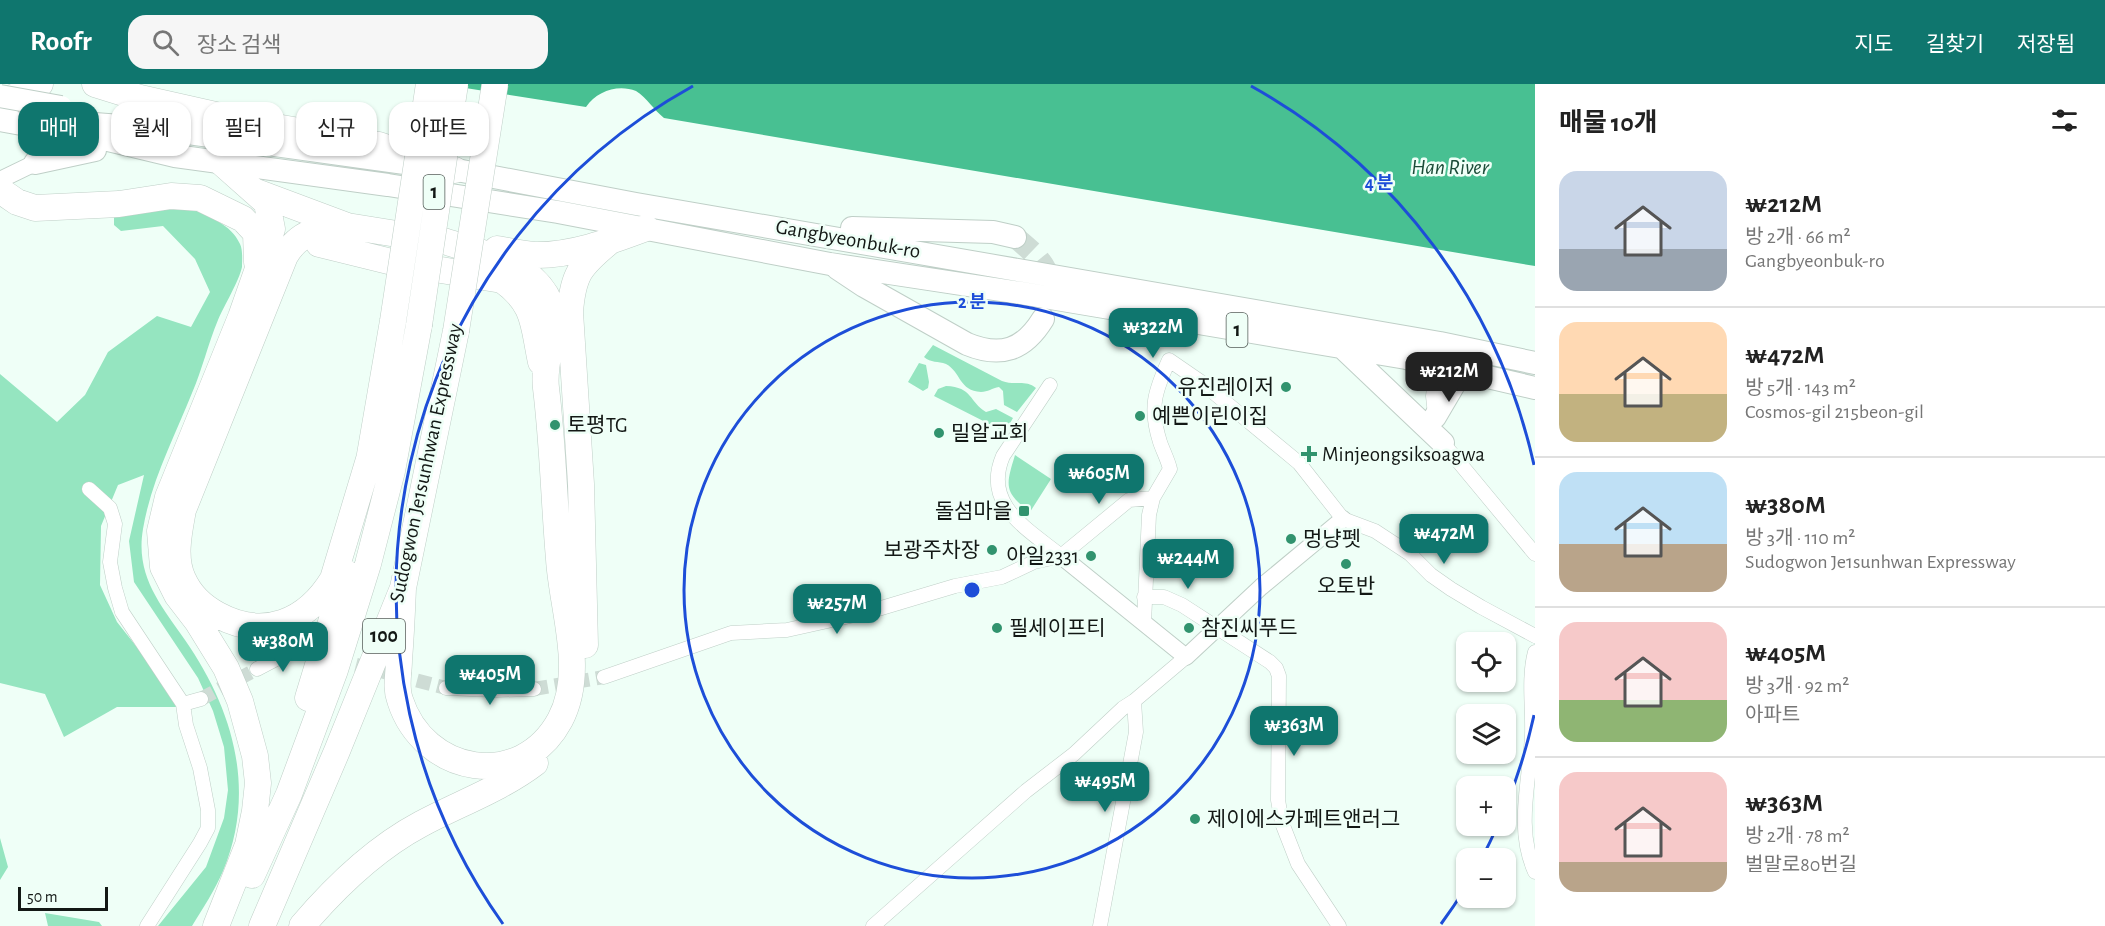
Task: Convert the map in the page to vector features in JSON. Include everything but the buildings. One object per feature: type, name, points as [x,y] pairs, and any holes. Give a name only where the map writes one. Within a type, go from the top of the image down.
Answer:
[{"type":"highway","points":[[0,110],[16,96],[40,84]]},
{"type":"highway","points":[[95,84],[140,98],[242,121],[379,145],[455,170]]},
{"type":"highway","name":"Sudogwon Je1sunhwan Expressway","points":[[241,898],[300,724],[350,561],[393,321],[429,84]]},
{"type":"highway","name":"Sudogwon Je1sunhwan Expressway","points":[[226,926],[289,794],[336,670],[368,564],[392,471],[419,325],[454,84]]},
{"type":"highway","name":"Sudogwon Je1sunhwan Expressway","points":[[262,926],[337,751],[403,588],[456,331],[495,84]]},
{"type":"highway","name":"Gangbyeonbuk-ro","points":[[0,96],[18,109]]},
{"type":"highway","name":"Gangbyeonbuk-ro","points":[[0,110],[18,117]]},
{"type":"highway","name":"Gangbyeonbuk-ro","points":[[0,120],[18,122]]},
{"type":"highway","name":"Gangbyeonbuk-ro","points":[[99,127],[159,129],[455,170],[763,225],[1439,354],[1462,371],[1535,388]]},
{"type":"highway","name":"Gangbyeonbuk-ro","points":[[0,132],[18,129]]},
{"type":"highway","points":[[35,163],[38,156]]},
{"type":"highway","points":[[35,163],[67,156]]},
{"type":"highway","name":"Gangbyeonbuk-ro","points":[[176,156],[388,185],[646,228],[830,264],[1021,292],[1344,349],[1439,354],[1535,363]]},
{"type":"highway","points":[[216,926],[248,844],[258,783],[255,756],[240,701],[226,668],[197,621],[177,595],[163,567],[160,531],[168,498],[241,317],[272,229],[267,203],[257,203],[222,163]]},
{"type":"highway","points":[[51,208],[146,186],[165,184],[210,188],[257,203],[347,226],[534,255],[570,251],[609,242],[646,228]]},
{"type":"highway","points":[[1,186],[17,202],[35,208],[119,204],[171,196],[200,198],[243,219],[256,232],[257,271]]},
{"type":"highway","points":[[763,225],[993,232],[1015,237]]},
{"type":"highway","points":[[347,226],[307,233],[292,244],[285,255],[183,510],[178,539],[180,569],[190,591],[202,605],[216,614],[230,621],[259,627],[275,626],[307,610],[322,596],[333,579],[370,456]]},
{"type":"highway","points":[[444,241],[513,264],[539,284],[552,308],[553,324],[544,377]]},
{"type":"highway","points":[[302,926],[327,896],[376,852],[418,825],[528,769],[557,747],[573,722],[581,694],[585,644],[581,484],[570,312],[572,289],[579,271],[591,256],[609,242]]},
{"type":"highway","points":[[319,244],[392,262],[502,280],[516,291],[527,304],[532,315],[544,377],[550,425],[559,563],[572,643],[570,680],[560,720],[546,739],[523,758],[504,764],[481,766],[447,758],[421,738],[405,712],[397,688],[403,588]]},
{"type":"highway","points":[[830,264],[864,286],[967,344],[982,350],[995,352],[1013,348],[1027,340],[1043,319]]},
{"type":"highway","points":[[1344,349],[1443,443]]},
{"type":"highway","points":[[1435,417],[1462,371]]},
{"type":"street","points":[[1,186],[35,163]]},
{"type":"street","points":[[1439,354],[1433,396],[1435,417],[1443,443],[1535,554]]},
{"type":"street","points":[[1144,623],[1149,515],[1153,498],[1170,469],[1159,439],[1154,405],[1158,386],[1169,360],[1201,382],[1299,463],[1343,519],[1376,531],[1410,554],[1431,575],[1451,589],[1481,608],[1535,636]]},
{"type":"street","points":[[1050,385],[999,467],[997,482],[1000,497],[1007,510],[1186,657]]},
{"type":"street","points":[[89,489],[110,508],[113,516],[115,524],[110,562],[122,612],[183,704],[186,725],[200,768],[208,810],[208,828],[147,926]]},
{"type":"street","points":[[604,677],[730,633],[787,630],[868,612],[955,586],[1002,577],[1034,562],[1061,556],[1126,502],[1153,498]]},
{"type":"street","points":[[873,926],[1026,791],[1074,754],[1123,708],[1186,657],[1261,587],[1343,519]]},
{"type":"street","points":[[1144,597],[1170,599],[1218,627],[1276,668],[1279,676],[1278,800],[1282,824],[1298,864],[1339,926]]},
{"type":"street","points":[[257,669],[295,649]]},
{"type":"street","points":[[1535,652],[1532,738],[1525,787],[1524,831],[1529,857],[1535,872]]},
{"type":"street","points":[[446,688],[534,689]]},
{"type":"street","points":[[183,704],[201,699]]},
{"type":"street","points":[[1100,926],[1136,732],[1134,701]]},
{"type":"shaded area","points":[[191,207],[231,231],[241,246],[242,267],[218,320],[196,384],[157,477],[143,529],[143,561],[152,589],[202,666],[227,722],[235,751],[239,781],[238,810],[233,841],[223,871],[192,926],[158,926],[206,867],[224,818],[228,790],[224,747],[213,711],[198,678],[134,582],[129,541],[144,475],[118,485],[101,526],[100,585],[117,622],[170,689],[176,707],[117,707],[64,737],[45,694],[0,683],[0,374],[57,422],[85,395],[108,352],[157,316],[191,327],[210,292],[195,259],[163,226],[121,231],[114,225],[114,210]]},
{"type":"shaded area","points":[[933,345],[1002,381],[1024,383],[1036,388],[1017,412],[1004,405],[1003,391],[999,387],[983,392],[974,391],[964,385],[951,367],[924,357]]},
{"type":"shaded area","points":[[919,363],[926,365],[929,382],[928,388],[923,391],[908,382]]},
{"type":"shaded area","points":[[946,386],[966,392],[986,412],[996,409],[1013,418],[1005,432],[934,396],[938,389]]},
{"type":"shaded area","points":[[1015,455],[1051,479],[1030,512],[1015,499],[1009,487]]},
{"type":"shaded area","points":[[0,838],[8,867],[0,880]]},
{"type":"shaded area","points":[[45,913],[99,922],[102,926],[48,926]]},
{"type":"water","name":"Han River","points":[[440,84],[1535,84],[1535,266],[664,118],[640,94],[629,89],[608,90],[586,107]]},
{"type":"tunnel","points":[[1015,237],[1040,260],[1048,275],[1051,292]]},
{"type":"tunnel","points":[[295,649],[446,688]]},
{"type":"tunnel","points":[[201,699],[257,669]]},
{"type":"tunnel","points":[[534,689],[604,677]]},
{"type":"place","name":"유진레이저","points":[[1286,387]]},
{"type":"place","name":"예쁜이린이집","points":[[1140,416]]},
{"type":"place","name":"토평TG","points":[[555,425]]},
{"type":"place","name":"밀알교회","points":[[939,433]]},
{"type":"place","name":"Minjeongsiksoagwa","points":[[1309,454]]},
{"type":"place","name":"돌섬마을","points":[[1024,511]]},
{"type":"place","name":"멍냥펫","points":[[1291,539]]},
{"type":"place","name":"보광주차장","points":[[992,550]]},
{"type":"place","name":"아일2331","points":[[1091,556]]},
{"type":"place","name":"오토반","points":[[1346,564]]},
{"type":"place","name":"필세이프티","points":[[997,628]]},
{"type":"place","name":"참진씨푸드","points":[[1189,628]]},
{"type":"place","name":"제이에스카페트앤러그","points":[[1195,819]]}]
